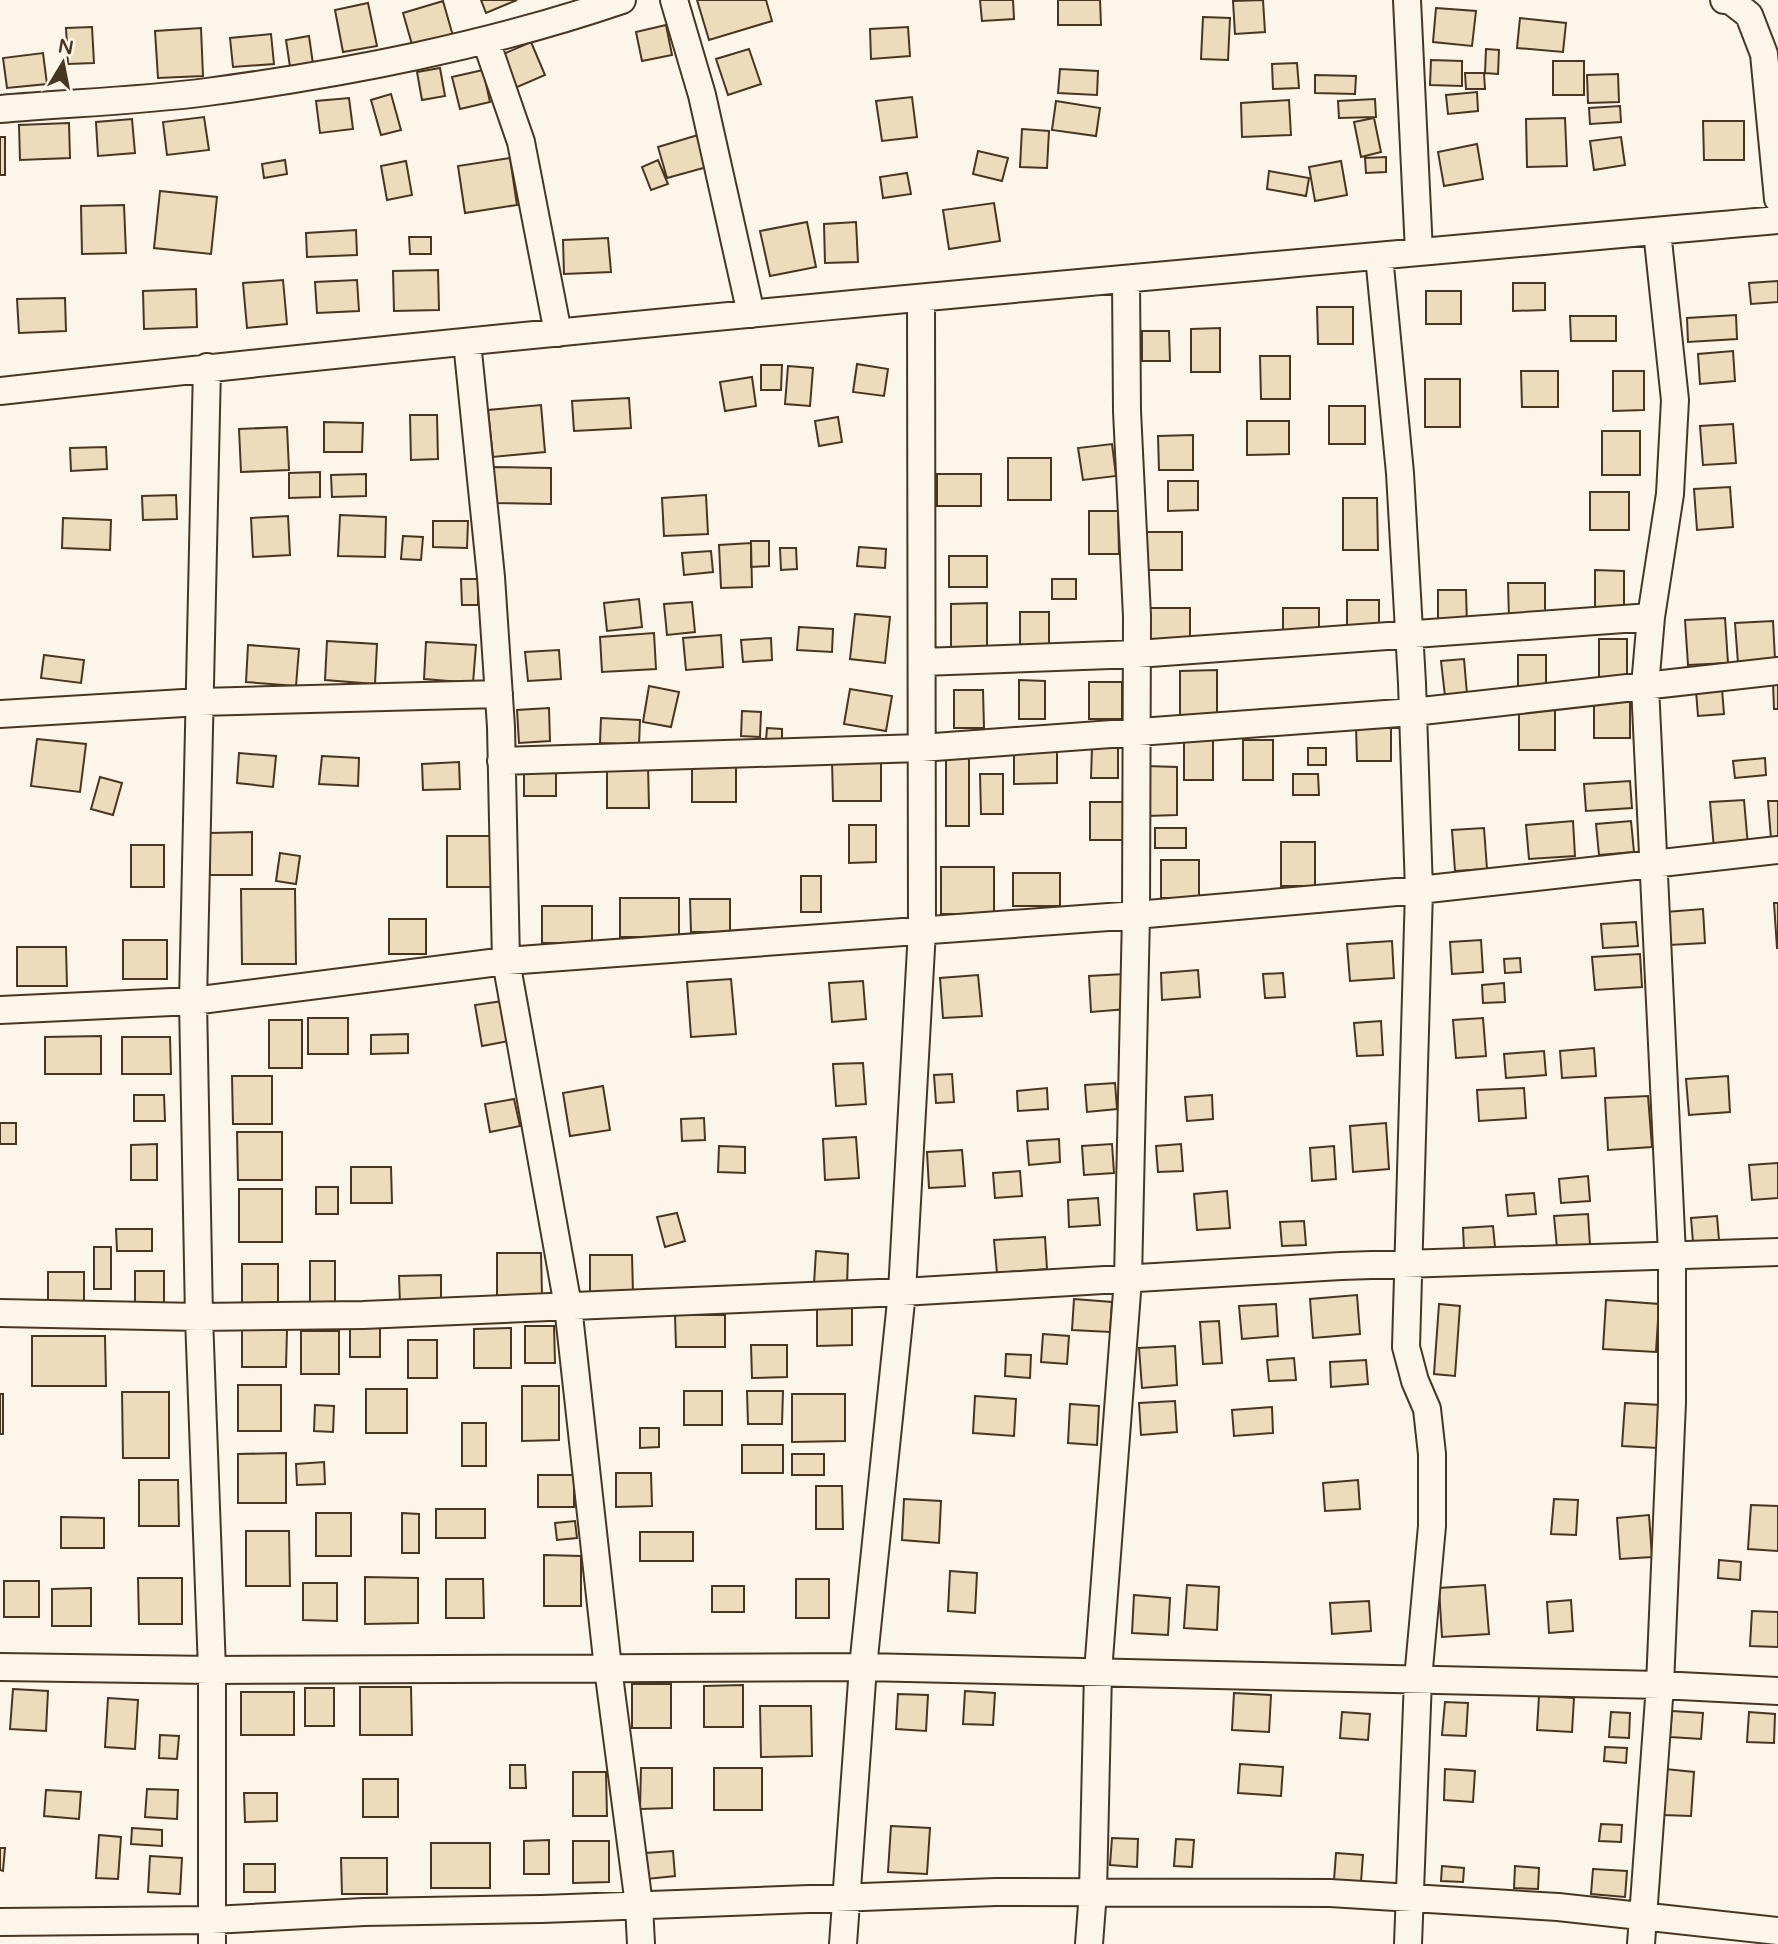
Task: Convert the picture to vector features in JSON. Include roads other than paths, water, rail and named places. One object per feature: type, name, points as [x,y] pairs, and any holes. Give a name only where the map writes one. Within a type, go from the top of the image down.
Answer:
[{"type":"street","points":[[0,109],[205,92],[418,58],[551,24],[622,0]]},
{"type":"street","points":[[674,0],[702,95],[751,314]]},
{"type":"street","points":[[1407,0],[1419,252]]},
{"type":"street","points":[[1724,0],[1731,1],[1749,15],[1764,54],[1778,199]]},
{"type":"street","points":[[486,41],[521,142],[558,333]]},
{"type":"street","points":[[0,391],[751,314],[1778,220]]},
{"type":"street","points":[[1641,1944],[1660,1685],[1672,1402],[1672,1254],[1645,686],[1651,617],[1670,494],[1675,400],[1657,231]]},
{"type":"street","points":[[1379,256],[1400,473],[1410,636],[1419,890],[1406,1347],[1415,1381],[1427,1409],[1433,1454],[1432,1526],[1418,1679],[1408,1944]]},
{"type":"street","points":[[1089,1944],[1093,1892],[1098,1672],[1128,1279],[1137,731],[1127,411],[1126,279]]},
{"type":"street","points":[[844,1944],[863,1667],[902,1292],[922,930],[921,298]]},
{"type":"street","points":[[467,342],[491,577],[499,694],[506,961],[568,1306],[608,1668],[639,1905],[641,1944]]},
{"type":"street","points":[[207,368],[193,1001],[212,1670],[212,1932]]},
{"type":"street","points":[[922,662],[1136,654],[1651,617]]},
{"type":"street","points":[[501,761],[922,748],[1413,712],[1778,671]]},
{"type":"street","points":[[0,714],[200,702],[499,694]]},
{"type":"street","points":[[0,1010],[193,1001],[506,961],[1136,915],[1419,890],[1778,850]]},
{"type":"street","points":[[0,1313],[200,1317],[363,1315],[902,1292],[1409,1264],[1778,1252]]},
{"type":"street","points":[[0,1667],[212,1670],[863,1667],[1660,1685],[1778,1691]]},
{"type":"street","points":[[0,1922],[212,1932],[364,1912],[996,1892],[1330,1893],[1558,1907],[1778,1931]]}]
